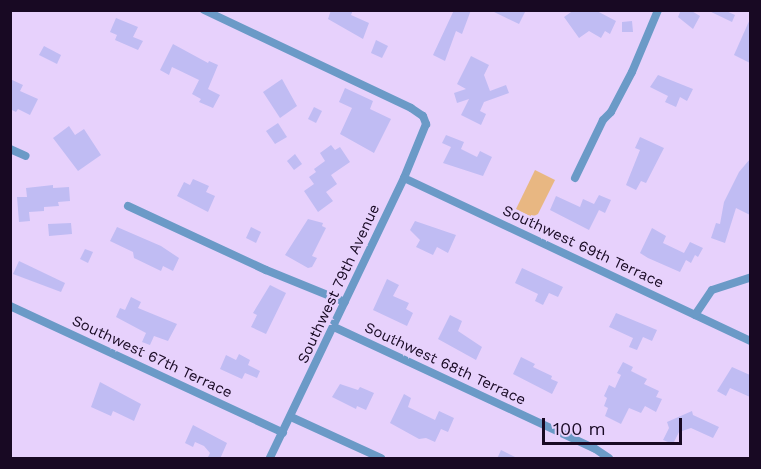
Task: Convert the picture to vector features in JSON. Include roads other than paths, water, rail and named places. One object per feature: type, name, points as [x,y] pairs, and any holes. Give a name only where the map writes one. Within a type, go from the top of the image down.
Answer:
[{"type":"street","name":"Southwest 79th Avenue","points":[[204,10],[411,108],[425,119],[426,128],[404,178],[270,459]]},
{"type":"street","points":[[575,178],[603,120],[627,81],[658,10]]},
{"type":"street","points":[[10,149],[26,156]]},
{"type":"street","name":"Southwest 69th Terrace","points":[[404,178],[750,341]]},
{"type":"street","points":[[128,206],[266,270],[345,302]]},
{"type":"street","points":[[695,315],[712,290],[750,278]]},
{"type":"street","name":"Southwest 67th Terrace","points":[[10,306],[283,433]]},
{"type":"street","name":"Southwest 68th Terrace","points":[[334,327],[594,448],[609,459]]},
{"type":"street","points":[[291,417],[381,459]]}]
